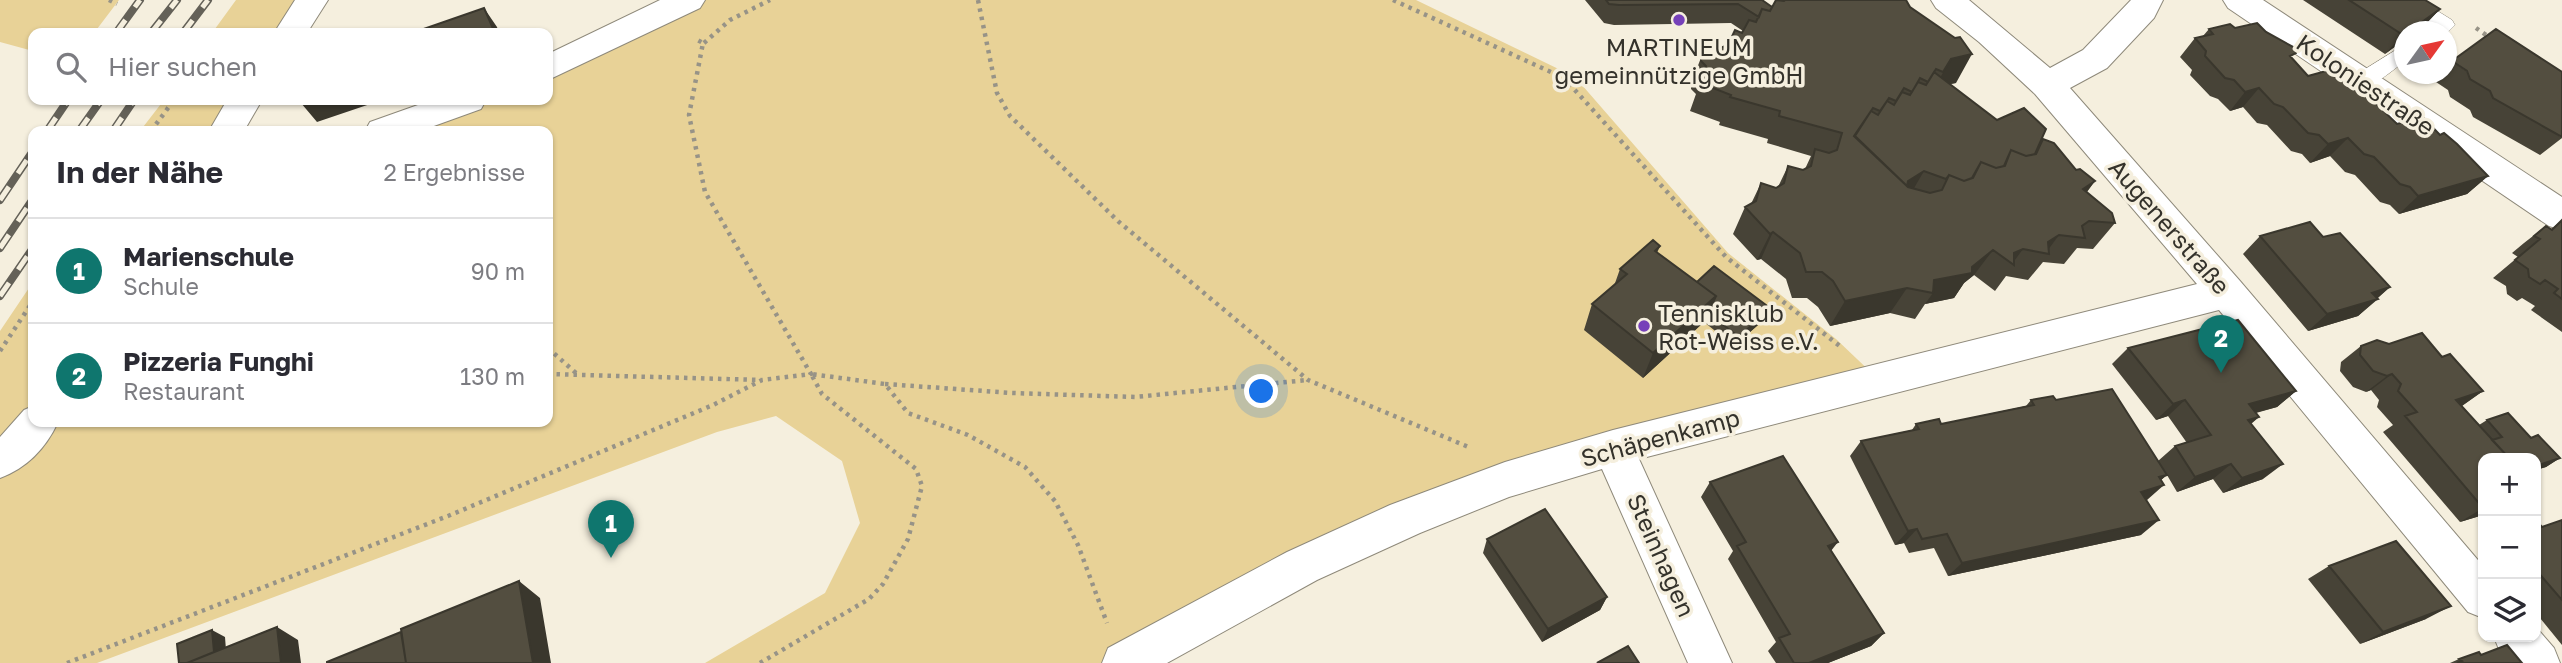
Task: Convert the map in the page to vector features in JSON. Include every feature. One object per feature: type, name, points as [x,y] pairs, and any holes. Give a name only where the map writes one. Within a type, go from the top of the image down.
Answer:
[{"type":"street","points":[[293,28],[312,0]]},
{"type":"street","points":[[553,66],[689,0]]},
{"type":"street","name":"Augenerstraße","points":[[1947,0],[1991,34],[2048,85],[2227,292],[2478,592]]},
{"type":"street","points":[[2048,85],[2095,59],[2142,10],[2147,0]]},
{"type":"street","name":"Koloniestraße","points":[[2239,0],[2562,216]]},
{"type":"street","points":[[229,126],[242,105]]},
{"type":"street","points":[[397,126],[455,105]]},
{"type":"street","name":"Schäpenkamp","points":[[1127,661],[1302,566],[1405,519],[1505,480],[1613,448],[2227,292]]},
{"type":"street","points":[[0,460],[12,453],[34,427]]},
{"type":"street","name":"Steinhagen","points":[[1613,448],[1710,663]]},
{"type":"street","points":[[2520,642],[2538,663]]},
{"type":"lane","points":[[2406,0],[2439,21]]},
{"type":"lane","points":[[2361,81],[2394,59]]},
{"type":"path","points":[[109,0],[117,4]]},
{"type":"path","points":[[760,663],[869,599],[883,584],[908,539],[922,486],[916,469],[822,394],[705,192],[689,115],[704,43],[730,20],[770,0]]},
{"type":"path","points":[[978,0],[997,93],[1010,116],[1119,222],[1308,380],[1450,437],[1482,453],[1505,480]]},
{"type":"path","points":[[1393,0],[1564,78],[1726,257],[1832,339],[1878,380]]},
{"type":"path","points":[[656,17],[704,43]]},
{"type":"path","points":[[2475,28],[2499,43]]},
{"type":"path","points":[[155,126],[170,105]]},
{"type":"path","points":[[0,351],[28,309]]},
{"type":"path","points":[[553,352],[578,375]]},
{"type":"path","points":[[553,374],[762,380],[811,374],[885,384],[1012,393],[1135,397],[1308,380]]},
{"type":"path","points":[[67,663],[461,511],[713,405],[762,380]]},
{"type":"path","points":[[885,384],[908,413],[968,435],[1025,467],[1055,501],[1078,545],[1116,643],[1127,661]]},
{"type":"shaded area","points":[[0,0],[119,0],[98,28],[28,28],[28,50],[0,42]]},
{"type":"shaded area","points":[[236,0],[309,0],[290,28],[216,28]]},
{"type":"shaded area","points":[[691,0],[1416,0],[1575,77],[1728,253],[1836,339],[1878,379],[1611,443],[1118,663],[705,663],[825,593],[860,523],[842,461],[776,416],[717,432],[97,663],[0,663],[0,461],[14,453],[35,427],[553,427],[553,126],[399,126],[459,105],[553,105],[553,68]]},
{"type":"shaded area","points":[[160,105],[240,105],[227,126],[144,126]]},
{"type":"shaded area","points":[[28,289],[28,427],[32,427],[10,452],[0,459],[0,331]]},
{"type":"building","points":[[1606,0],[1762,0],[1772,7],[1770,11],[1762,9],[1759,17],[1738,4],[1619,5],[1609,4]]},
{"type":"building","points":[[1776,0],[1906,0],[1910,7],[1955,38],[1960,37],[1972,54],[1951,59],[1943,72],[1936,69],[1928,82],[1920,78],[1912,92],[1904,88],[1896,101],[1889,98],[1880,111],[1873,108],[1854,136],[1908,187],[1930,193],[1942,190],[1949,175],[1964,181],[1973,178],[1981,162],[1996,168],[2005,166],[2011,150],[2026,156],[2036,154],[2043,139],[2054,143],[2076,170],[2080,169],[2095,181],[2083,189],[2112,213],[2115,223],[2089,221],[2082,226],[2085,238],[2059,235],[2048,242],[2049,254],[2023,249],[2014,253],[2014,265],[1993,250],[1972,267],[1972,273],[1934,280],[1933,293],[1907,288],[1845,301],[1833,281],[1822,272],[1806,272],[1800,253],[1773,232],[1770,234],[1745,207],[1756,201],[1761,183],[1776,188],[1784,183],[1788,166],[1803,170],[1811,166],[1815,149],[1829,153],[1837,150],[1842,133],[1779,116],[1780,111],[1730,97],[1731,95],[1700,83],[1706,66],[1701,61],[1702,55],[1728,45],[1735,30],[1742,33],[1749,20],[1756,22],[1762,9],[1770,11]]},
{"type":"building","points":[[2349,0],[2425,0],[2440,9],[2423,21],[2394,21],[2394,29]]},
{"type":"building","points":[[484,8],[493,28],[426,28]]},
{"type":"building","points":[[2257,23],[2266,32],[2295,48],[2296,53],[2290,56],[2308,76],[2333,69],[2350,85],[2354,84],[2367,95],[2397,124],[2423,117],[2440,135],[2444,133],[2457,144],[2488,176],[2418,196],[2410,187],[2400,184],[2374,157],[2364,154],[2348,138],[2328,144],[2319,135],[2308,133],[2283,107],[2274,104],[2259,88],[2245,92],[2234,80],[2225,78],[2205,56],[2206,51],[2195,38],[2213,34],[2209,29],[2230,24],[2235,28]]},
{"type":"building","points":[[2496,29],[2562,72],[2562,137],[2493,98],[2490,91],[2470,79],[2467,71],[2457,64],[2457,57]]},
{"type":"building","points":[[1934,72],[1997,120],[2024,108],[2046,129],[2035,154],[2026,156],[2011,150],[2004,166],[1996,168],[1981,162],[1972,178],[1964,181],[1949,175],[1946,179],[1924,171],[1908,181],[1907,186],[1855,136],[1871,111],[1878,115],[1887,101],[1894,105],[1902,92],[1910,95],[1918,82],[1926,85]]},
{"type":"building","points":[[2562,220],[2562,299],[2554,293],[2558,289],[2545,280],[2540,284],[2529,277],[2528,269],[2515,260],[2540,239],[2534,236],[2546,226],[2552,230]]},
{"type":"building","points":[[2310,222],[2323,237],[2340,233],[2390,287],[2372,293],[2378,299],[2327,314],[2260,236]]},
{"type":"building","points":[[1653,240],[1660,246],[1655,251],[1716,296],[1653,353],[1592,304],[1627,274],[1620,269]]},
{"type":"building","points":[[1714,266],[1770,308],[1739,337],[1708,313],[1716,296],[1697,282]]},
{"type":"building","points":[[2238,320],[2296,391],[2249,404],[2259,417],[2248,420],[2283,464],[2242,478],[2231,464],[2195,477],[2175,446],[2211,435],[2185,400],[2173,404],[2128,348]]},
{"type":"building","points":[[2422,333],[2442,357],[2450,354],[2483,391],[2456,400],[2504,453],[2478,453],[2478,502],[2405,416],[2417,412],[2398,391],[2401,384],[2392,374],[2387,376],[2373,371],[2360,355],[2361,346],[2377,340],[2389,344]]},
{"type":"building","points":[[2112,389],[2167,475],[2159,477],[2164,485],[2141,492],[2159,520],[1962,563],[1947,534],[1922,539],[1917,529],[1908,531],[1861,441],[1919,429],[1916,424],[1939,419],[1941,424],[2034,405],[2031,400],[2053,396],[2056,400]]},
{"type":"building","points":[[2508,413],[2531,438],[2538,435],[2560,458],[2541,464],[2541,453],[2504,453],[2492,440],[2502,437],[2487,420]]},
{"type":"building","points":[[1783,456],[1838,542],[1828,546],[1884,633],[1809,663],[1794,663],[1779,638],[1790,634],[1737,546],[1746,542],[1710,482]]},
{"type":"building","points":[[1545,509],[1607,597],[1548,629],[1487,539]]},
{"type":"building","points":[[2562,520],[2562,600],[2541,576],[2542,527]]},
{"type":"building","points":[[2396,541],[2451,606],[2383,632],[2329,566]]},
{"type":"building","points":[[519,581],[533,663],[406,663],[401,629]]},
{"type":"building","points":[[277,627],[281,663],[187,663]]},
{"type":"building","points":[[212,630],[214,652],[187,663],[179,663],[177,644]]},
{"type":"building","points":[[401,632],[406,663],[327,663],[327,662]]},
{"type":"building","points":[[2507,645],[2522,663],[2457,663],[2462,661],[2459,659],[2479,652],[2481,655]]},
{"type":"building","points":[[1628,646],[1639,663],[1597,663]]},
{"type":"railway","points":[[120,28],[140,0]]},
{"type":"railway","points":[[155,28],[177,0]]},
{"type":"railway","points":[[187,28],[208,0]]},
{"type":"railway","points":[[50,126],[65,105]]},
{"type":"railway","points":[[83,126],[97,105]]},
{"type":"railway","points":[[116,126],[131,105]]},
{"type":"railway","points":[[0,200],[28,158]]},
{"type":"railway","points":[[0,248],[28,206]]},
{"type":"railway","points":[[0,296],[28,255]]},
{"type":"place","name":"MARTINEUM gemeinnützige GmbH","points":[[1679,20]]},
{"type":"place","name":"Tennisklub Rot-Weiss e.V.","points":[[1644,326]]},
{"type":"place","name":"Pizzeria Funghi","points":[[2221,373]]},
{"type":"place","name":"Marienschule","points":[[611,558]]}]
